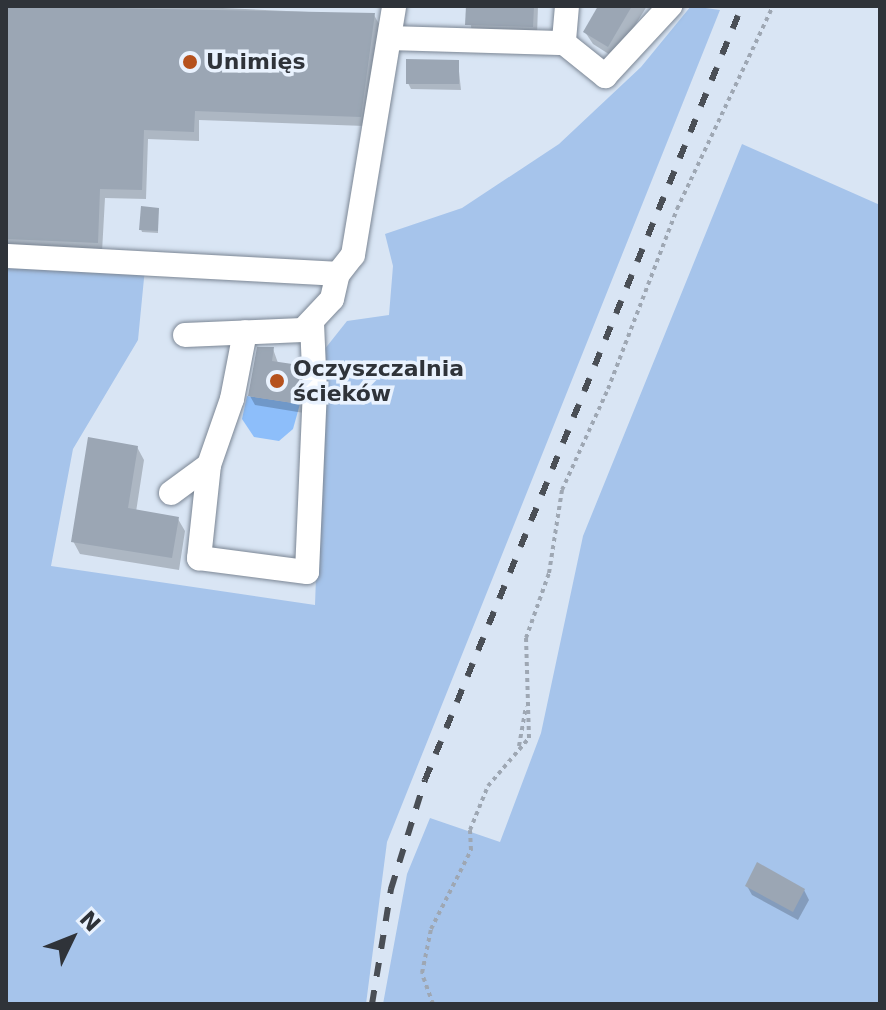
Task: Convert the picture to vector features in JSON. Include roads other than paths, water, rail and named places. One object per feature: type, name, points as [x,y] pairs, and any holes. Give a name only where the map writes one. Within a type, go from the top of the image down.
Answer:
[{"type":"lane","points":[[185,335],[303,330],[312,324],[332,299],[338,274],[353,255],[392,38],[394,6]]},
{"type":"lane","points":[[564,43],[567,6]]},
{"type":"lane","points":[[392,38],[564,43],[605,76],[670,6]]},
{"type":"lane","points":[[6,256],[338,274]]},
{"type":"lane","points":[[245,332],[232,399],[209,465],[199,558],[307,572],[315,392],[312,324]]},
{"type":"lane","points":[[171,493],[209,465]]},
{"type":"railway","points":[[372,1004],[391,889],[425,780],[742,6]]},
{"type":"place","name":"Unimięs","points":[[190,62]]},
{"type":"place","name":"Oczyszczalnia ścieków","points":[[277,381]]}]
